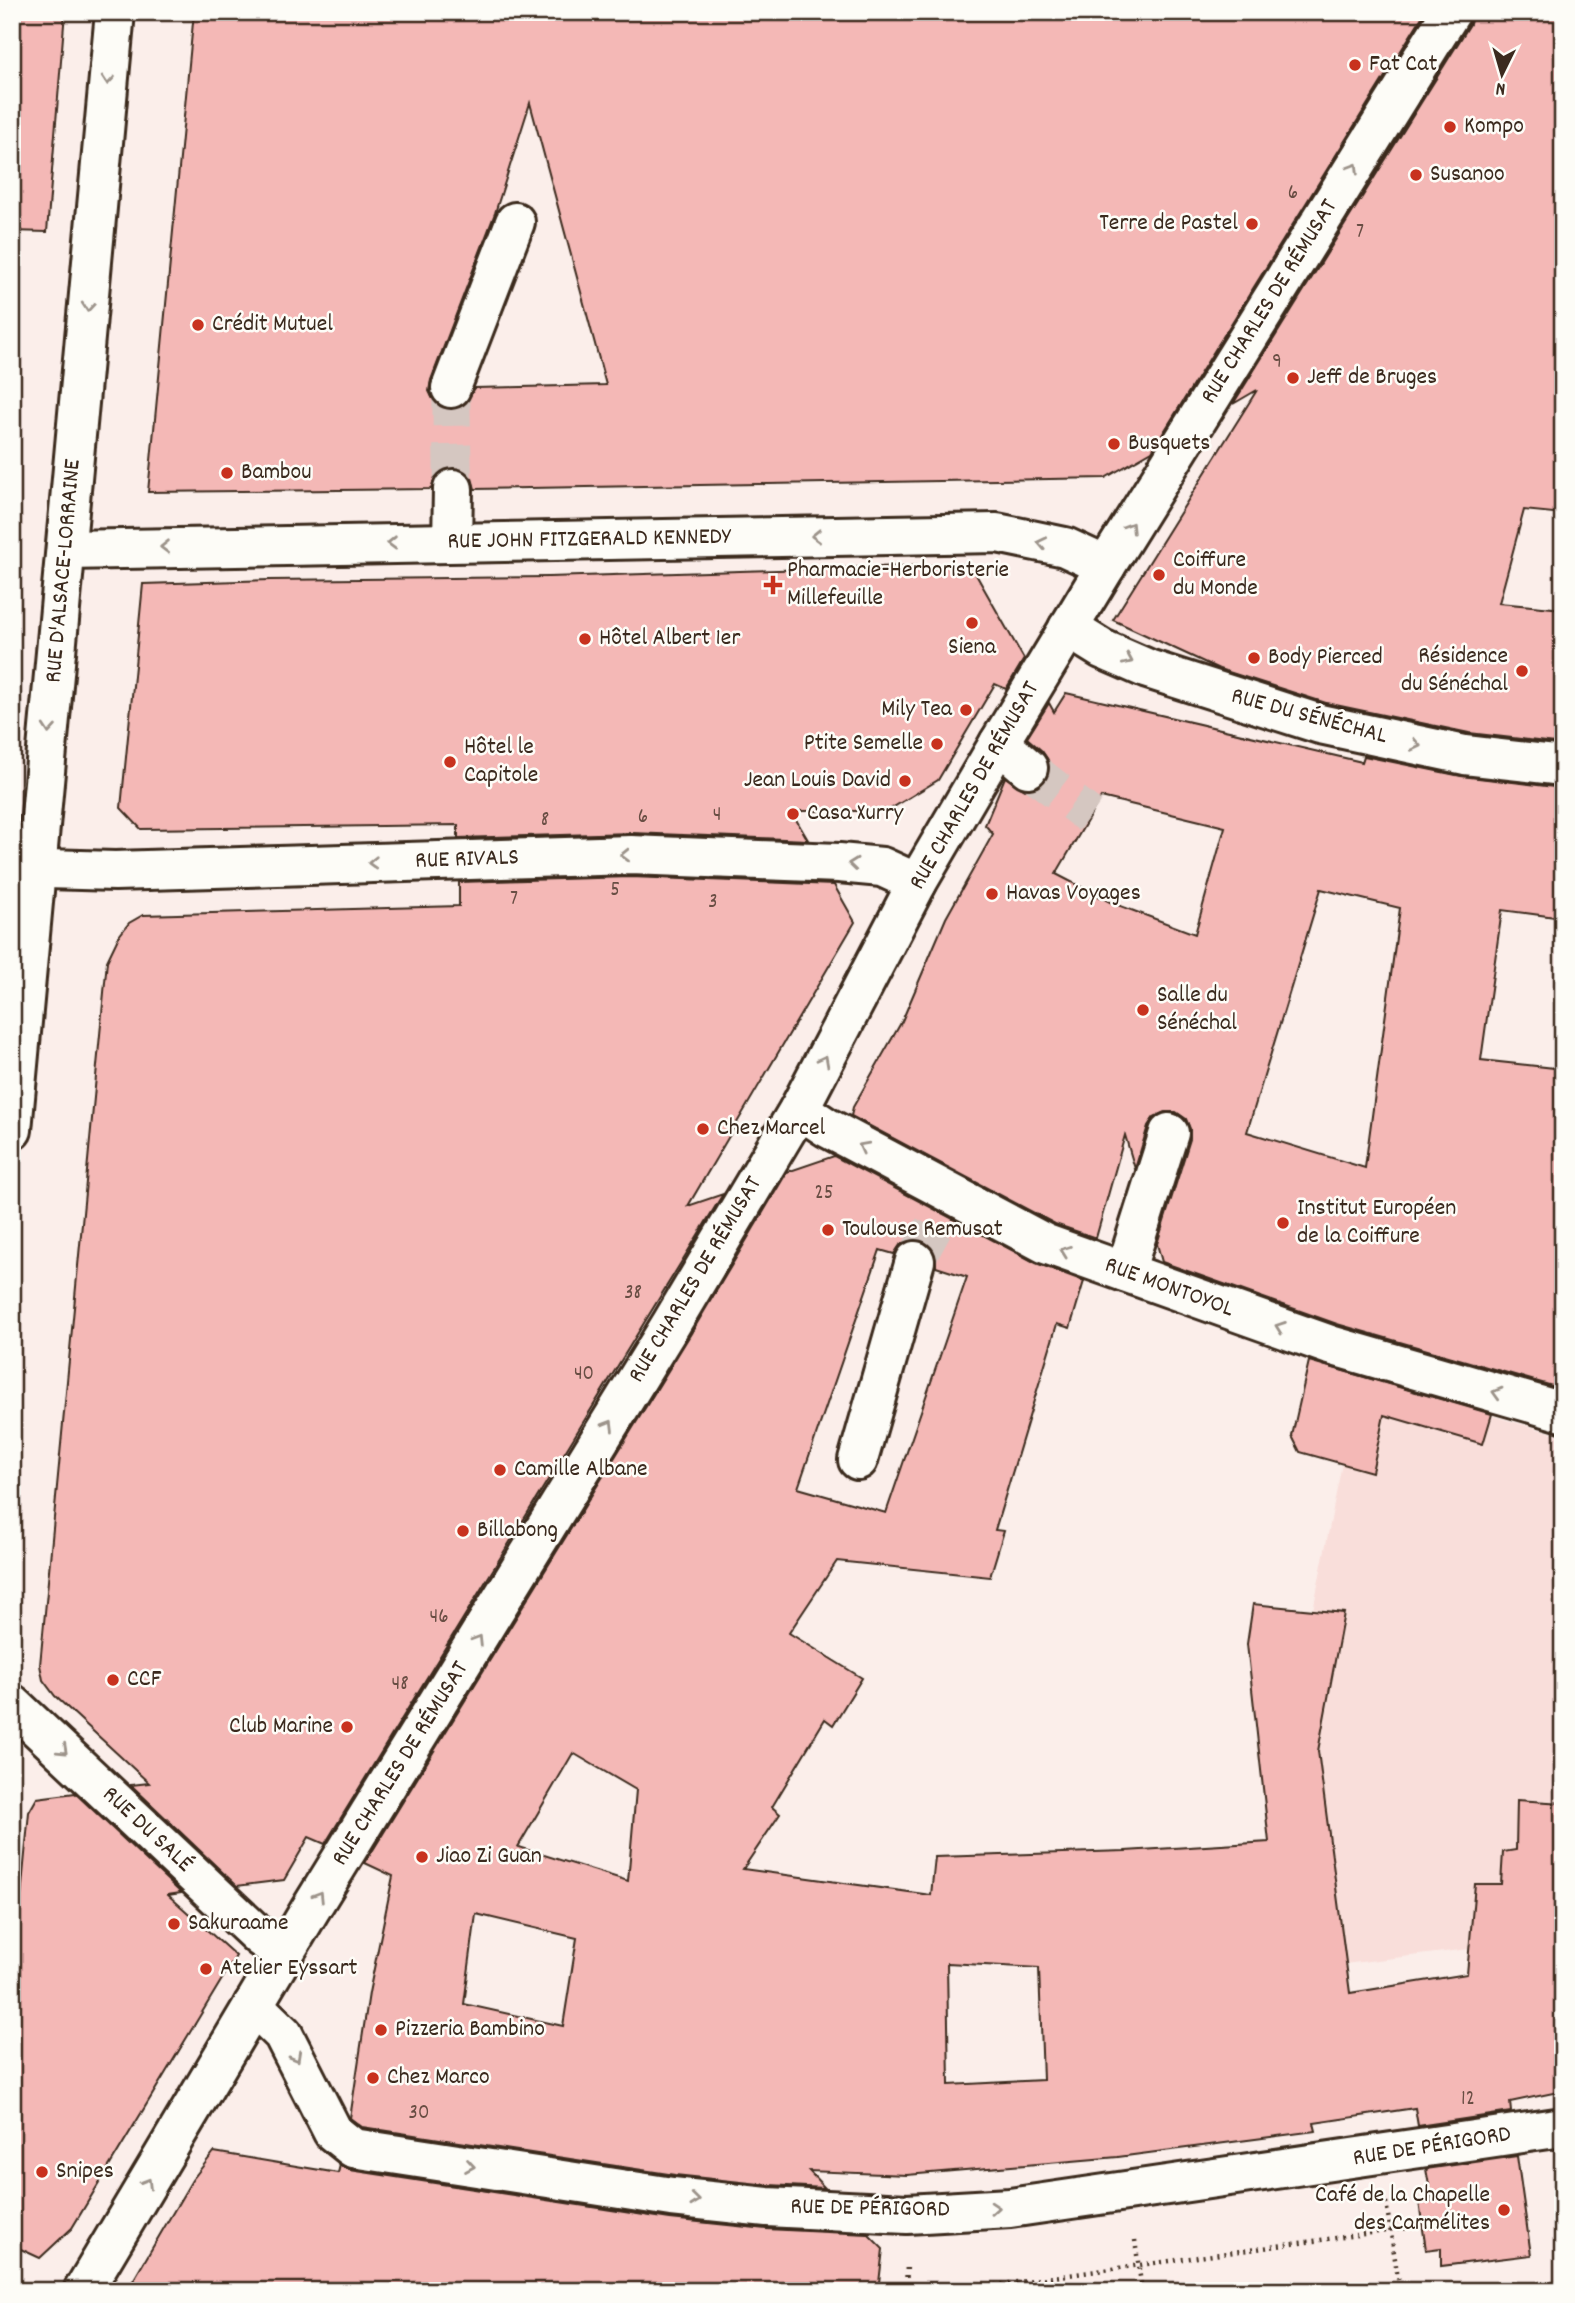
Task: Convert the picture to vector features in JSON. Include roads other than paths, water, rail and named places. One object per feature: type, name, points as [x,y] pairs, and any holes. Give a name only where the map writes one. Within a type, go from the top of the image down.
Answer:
[{"type":"street","name":"RUE D'ALSACE-LORRAINE","points":[[12,1130],[24,869],[66,550],[115,12]]},
{"type":"street","name":"RUE CHARLES DE RÉMUSAT","points":[[83,2291],[253,2005],[657,1347],[799,1109],[917,883],[1068,628],[1451,12]]},
{"type":"street","points":[[451,388],[515,222]]},
{"type":"street","points":[[452,542],[453,489]]},
{"type":"street","name":"RUE JOHN FITZGERALD KENNEDY","points":[[66,550],[997,533],[1065,547],[1106,565]]},
{"type":"street","name":"RUE DU SÉNÉCHAL","points":[[1068,628],[1102,649],[1148,669],[1320,724],[1465,755],[1563,766]]},
{"type":"street","points":[[999,743],[1028,768]]},
{"type":"street","name":"RUE RIVALS","points":[[24,869],[115,871],[631,855],[882,867],[917,883]]},
{"type":"street","name":"RUE MONTOYOL","points":[[799,1109],[947,1203],[1046,1244],[1330,1345],[1563,1412]]},
{"type":"street","points":[[1125,1272],[1170,1133]]},
{"type":"street","points":[[858,1460],[915,1261]]},
{"type":"street","name":"RUE DU SALÉ","points":[[12,1704],[260,1937],[284,1954]]},
{"type":"street","name":"RUE DE PÉRIGORD","points":[[253,2005],[283,2034],[333,2132],[353,2148],[672,2197],[767,2207],[907,2214],[1010,2207],[1563,2127]]},
{"type":"tunnel","points":[[451,388],[453,489]]},
{"type":"tunnel","points":[[1028,768],[1090,816]]},
{"type":"tunnel","points":[[915,1261],[942,1212]]},
{"type":"place","name":"Fat Cat","points":[[1355,65]]},
{"type":"place","name":"Kompo","points":[[1450,127]]},
{"type":"place","name":"Susanoo","points":[[1416,175]]},
{"type":"place","name":"Terre de Pastel","points":[[1252,224]]},
{"type":"place","name":"Crédit Mutuel","points":[[198,325]]},
{"type":"place","name":"Jeff de Bruges","points":[[1293,378]]},
{"type":"place","name":"Busquets","points":[[1114,444]]},
{"type":"place","name":"Bambou","points":[[227,473]]},
{"type":"place","name":"Coiffure du Monde","points":[[1159,575]]},
{"type":"place","name":"Pharmacie-Herboristerie Millefeuille","points":[[773,585]]},
{"type":"place","name":"Siena","points":[[972,623]]},
{"type":"place","name":"Hôtel Albert 1er","points":[[585,639]]},
{"type":"place","name":"Body Pierced","points":[[1254,658]]},
{"type":"place","name":"Résidence du Sénéchal","points":[[1522,671]]},
{"type":"place","name":"Mily Tea","points":[[966,710]]},
{"type":"place","name":"Ptite Semelle","points":[[937,744]]},
{"type":"place","name":"Hôtel le Capitole","points":[[450,762]]},
{"type":"place","name":"Jean Louis David","points":[[905,781]]},
{"type":"place","name":"Casa Xurry","points":[[793,814]]},
{"type":"place","name":"Havas Voyages","points":[[992,894]]},
{"type":"place","name":"Salle du Sénéchal","points":[[1143,1010]]},
{"type":"place","name":"Chez Marcel","points":[[703,1129]]},
{"type":"place","name":"Institut Européen de la Coiffure","points":[[1283,1223]]},
{"type":"place","name":"Toulouse Remusat","points":[[828,1230]]},
{"type":"place","name":"Camille Albane","points":[[500,1470]]},
{"type":"place","name":"Billabong","points":[[463,1531]]},
{"type":"place","name":"CCF","points":[[113,1680]]},
{"type":"place","name":"Club Marine","points":[[347,1727]]},
{"type":"place","name":"Jiao Zi Guan","points":[[422,1857]]},
{"type":"place","name":"Sakuraame","points":[[174,1924]]},
{"type":"place","name":"Atelier Eyssart","points":[[206,1969]]},
{"type":"place","name":"Pizzeria Bambino","points":[[381,2030]]},
{"type":"place","name":"Chez Marco","points":[[373,2078]]},
{"type":"place","name":"Snipes","points":[[42,2172]]},
{"type":"place","name":"Café de la Chapelle des Carmélites","points":[[1504,2210]]}]
